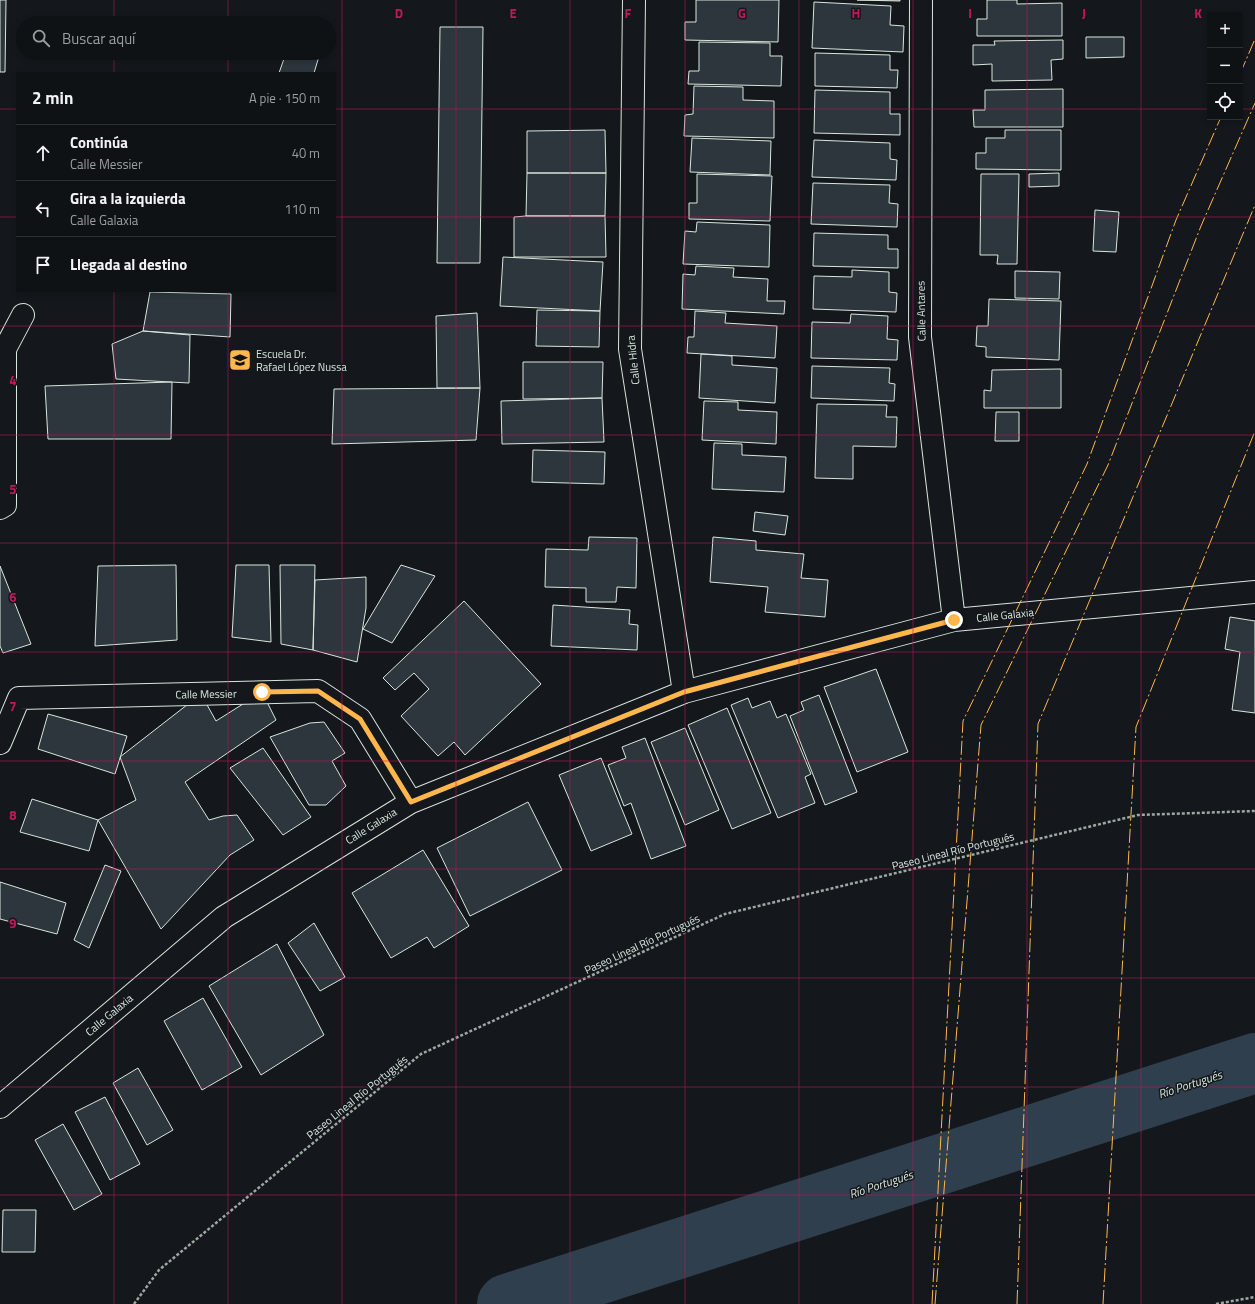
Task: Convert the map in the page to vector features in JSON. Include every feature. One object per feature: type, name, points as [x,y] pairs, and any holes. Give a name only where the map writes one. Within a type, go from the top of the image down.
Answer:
[{"type":"street","name":"Calle Hidra","points":[[634,0],[630,349],[684,692]]},
{"type":"street","name":"Calle Antares","points":[[921,0],[920,337],[954,620]]},
{"type":"street","points":[[0,508],[4,505],[5,349],[23,314]]},
{"type":"street","name":"Calle Galaxia","points":[[0,1107],[224,917],[411,802],[684,692],[954,620],[1255,592]]},
{"type":"street","name":"Calle Messier","points":[[0,743],[19,698],[318,691],[360,719],[411,802]]},
{"type":"path","name":"Paseo Lineal Río Portugués","points":[[134,1304],[159,1270],[421,1054],[725,914],[1138,815],[1255,811]]},
{"type":"path","points":[[1216,1304],[1255,1297]]},
{"type":"building","points":[[0,0],[6,0],[5,72],[0,72]]},
{"type":"building","points":[[696,0],[779,0],[778,42],[685,40],[685,22],[696,22]]},
{"type":"building","points":[[857,0],[900,0],[900,1]]},
{"type":"building","points":[[987,0],[1017,0],[1017,4],[1062,3],[1062,36],[977,36],[977,19],[987,19]]},
{"type":"building","points":[[814,2],[891,6],[890,25],[904,26],[903,52],[812,48]]},
{"type":"building","points":[[440,27],[483,27],[480,263],[437,263]]},
{"type":"building","points":[[1086,37],[1124,37],[1124,57],[1086,58]]},
{"type":"building","points":[[1063,40],[1063,59],[1051,60],[1052,80],[992,81],[992,64],[973,65],[973,45],[995,45],[994,41]]},
{"type":"building","points":[[699,42],[770,43],[770,56],[782,56],[781,86],[688,84],[689,71],[699,71]]},
{"type":"building","points":[[815,53],[890,55],[890,70],[898,70],[897,88],[815,86]]},
{"type":"building","points":[[284,60],[318,60],[314,72],[279,72]]},
{"type":"building","points":[[694,86],[743,87],[743,100],[774,101],[774,138],[684,136],[685,115],[693,114]]},
{"type":"building","points":[[1063,89],[1063,127],[974,127],[973,110],[985,110],[985,90]]},
{"type":"building","points":[[815,90],[890,92],[890,114],[900,114],[900,135],[814,133]]},
{"type":"building","points":[[605,130],[606,173],[527,173],[527,131]]},
{"type":"building","points":[[1005,130],[1061,130],[1061,170],[976,169],[976,153],[986,153],[986,138],[1005,138]]},
{"type":"building","points":[[692,138],[771,141],[770,175],[690,172]]},
{"type":"building","points":[[814,140],[890,143],[890,159],[897,160],[896,180],[812,177]]},
{"type":"building","points":[[527,173],[606,173],[605,216],[526,216]]},
{"type":"building","points":[[1059,173],[1059,186],[1029,187],[1029,174]]},
{"type":"building","points":[[697,174],[772,176],[770,221],[689,219],[689,203],[697,203]]},
{"type":"building","points":[[981,174],[1019,174],[1017,264],[997,264],[998,255],[980,255]]},
{"type":"building","points":[[813,183],[890,185],[889,203],[898,204],[897,227],[811,224]]},
{"type":"building","points":[[1095,210],[1119,212],[1116,252],[1093,251]]},
{"type":"building","points":[[605,216],[606,257],[514,257],[514,217]]},
{"type":"building","points":[[697,222],[770,225],[769,267],[683,264],[685,231],[696,232]]},
{"type":"building","points":[[814,233],[888,235],[888,249],[898,249],[898,268],[813,266]]},
{"type":"building","points":[[503,257],[603,262],[600,311],[500,306]]},
{"type":"building","points":[[696,266],[734,268],[733,277],[768,279],[767,301],[785,301],[784,314],[682,309],[683,274],[695,275]]},
{"type":"building","points":[[852,270],[889,272],[889,292],[897,293],[896,312],[813,309],[814,276],[852,277]]},
{"type":"building","points":[[1015,271],[1060,272],[1059,299],[1015,298]]},
{"type":"building","points":[[150,292],[231,294],[230,337],[143,331]]},
{"type":"building","points":[[989,299],[1061,301],[1059,360],[986,357],[986,347],[976,346],[977,326],[988,326]]},
{"type":"building","points":[[537,310],[600,311],[599,347],[536,346]]},
{"type":"building","points":[[695,311],[726,313],[725,323],[777,326],[775,358],[687,353],[688,337],[694,337]]},
{"type":"building","points":[[477,313],[480,388],[437,388],[436,316]]},
{"type":"building","points":[[851,314],[888,316],[887,339],[898,340],[897,360],[811,358],[812,322],[850,323]]},
{"type":"building","points":[[143,331],[190,335],[189,383],[116,379],[112,344]]},
{"type":"building","points":[[701,354],[732,356],[732,365],[777,368],[775,403],[699,398]]},
{"type":"building","points":[[523,362],[603,362],[602,398],[523,399]]},
{"type":"building","points":[[812,366],[890,368],[889,383],[895,384],[894,401],[811,398]]},
{"type":"building","points":[[1061,369],[1061,408],[984,408],[984,390],[991,391],[992,370]]},
{"type":"building","points":[[172,382],[171,439],[48,439],[45,386]]},
{"type":"building","points":[[480,388],[476,440],[332,444],[334,389]]},
{"type":"building","points":[[602,398],[604,442],[502,444],[501,401]]},
{"type":"building","points":[[704,401],[738,402],[738,410],[777,412],[776,444],[702,440]]},
{"type":"building","points":[[817,404],[887,405],[886,417],[897,417],[896,447],[853,446],[853,479],[815,478]]},
{"type":"building","points":[[996,412],[1019,412],[1019,441],[995,441]]},
{"type":"building","points":[[714,443],[742,444],[742,455],[786,457],[784,492],[712,489]]},
{"type":"building","points":[[533,450],[605,452],[604,484],[532,482]]},
{"type":"building","points":[[755,512],[788,516],[785,535],[753,531]]},
{"type":"building","points":[[589,537],[637,538],[636,588],[617,587],[616,602],[586,602],[586,588],[545,587],[546,549],[588,550]]},
{"type":"building","points":[[713,537],[756,541],[756,550],[804,554],[801,578],[828,580],[825,617],[765,612],[768,587],[710,582]]},
{"type":"building","points":[[176,565],[177,640],[95,646],[98,566]]},
{"type":"building","points":[[236,565],[269,565],[271,642],[232,637]]},
{"type":"building","points":[[280,565],[315,565],[313,650],[281,644]]},
{"type":"building","points":[[401,565],[435,576],[392,643],[363,629]]},
{"type":"building","points":[[0,566],[31,644],[3,653],[0,646]]},
{"type":"building","points":[[366,577],[366,608],[357,662],[313,650],[315,580]]},
{"type":"building","points":[[464,601],[541,684],[465,755],[454,742],[438,756],[401,716],[429,689],[414,673],[395,690],[383,678]]},
{"type":"building","points":[[553,605],[630,610],[629,624],[638,625],[637,650],[551,646]]},
{"type":"building","points":[[1230,617],[1255,621],[1255,713],[1232,710],[1240,652],[1225,649]]},
{"type":"building","points":[[876,669],[908,752],[857,772],[824,687]]},
{"type":"building","points":[[262,692],[276,720],[185,782],[209,820],[223,816],[237,815],[254,840],[230,855],[161,929],[98,820],[136,800],[120,757],[201,694],[216,721]]},
{"type":"building","points":[[819,695],[857,792],[825,805],[790,716],[804,710],[801,702]]},
{"type":"building","points":[[748,698],[752,708],[770,701],[777,718],[786,714],[811,774],[805,777],[815,803],[778,818],[731,705]]},
{"type":"building","points":[[727,708],[771,813],[732,829],[688,725]]},
{"type":"building","points":[[48,714],[127,736],[115,774],[38,749]]},
{"type":"building","points":[[324,722],[345,753],[332,761],[346,786],[326,805],[309,805],[270,737],[310,723]]},
{"type":"building","points":[[685,728],[719,810],[685,825],[651,742]]},
{"type":"building","points":[[645,738],[686,846],[651,859],[631,803],[624,806],[608,765],[626,758],[622,747]]},
{"type":"building","points":[[263,748],[311,817],[283,835],[230,768]]},
{"type":"building","points":[[601,758],[632,834],[591,851],[559,775]]},
{"type":"building","points":[[32,799],[98,820],[89,851],[20,832]]},
{"type":"building","points":[[528,802],[562,870],[470,916],[437,848]]},
{"type":"building","points":[[423,850],[469,926],[434,948],[427,937],[391,958],[352,893]]},
{"type":"building","points":[[105,865],[121,871],[89,948],[74,940]]},
{"type":"building","points":[[0,882],[66,903],[57,934],[0,919]]},
{"type":"building","points":[[314,923],[345,977],[320,991],[288,943]]},
{"type":"building","points":[[277,944],[324,1035],[261,1075],[209,986]]},
{"type":"building","points":[[203,998],[242,1067],[202,1090],[164,1021]]},
{"type":"building","points":[[138,1068],[173,1130],[147,1145],[113,1083]]},
{"type":"building","points":[[105,1097],[140,1164],[110,1180],[75,1112]]},
{"type":"building","points":[[63,1124],[102,1194],[74,1210],[35,1140]]},
{"type":"building","points":[[3,1210],[36,1210],[35,1252],[2,1252]]},
{"type":"waterway","name":"Río Portugués","points":[[507,1304],[1255,1063]]},
{"type":"power","points":[[1243,67],[1255,39]]},
{"type":"power","points":[[935,1304],[981,725],[1108,465],[1201,226],[1255,103]]},
{"type":"power","points":[[932,1304],[963,721],[1087,464],[1176,220],[1220,120]]},
{"type":"power","points":[[1017,1304],[1038,724],[1255,205]]},
{"type":"power","points":[[1103,1304],[1136,727],[1255,431]]},
{"type":"place","name":"Escuela Dr. Rafael López Nussa","points":[[240,360]]},
{"type":"route","points":[[262,692],[318,691],[360,719],[411,802],[684,692],[954,620]]}]
